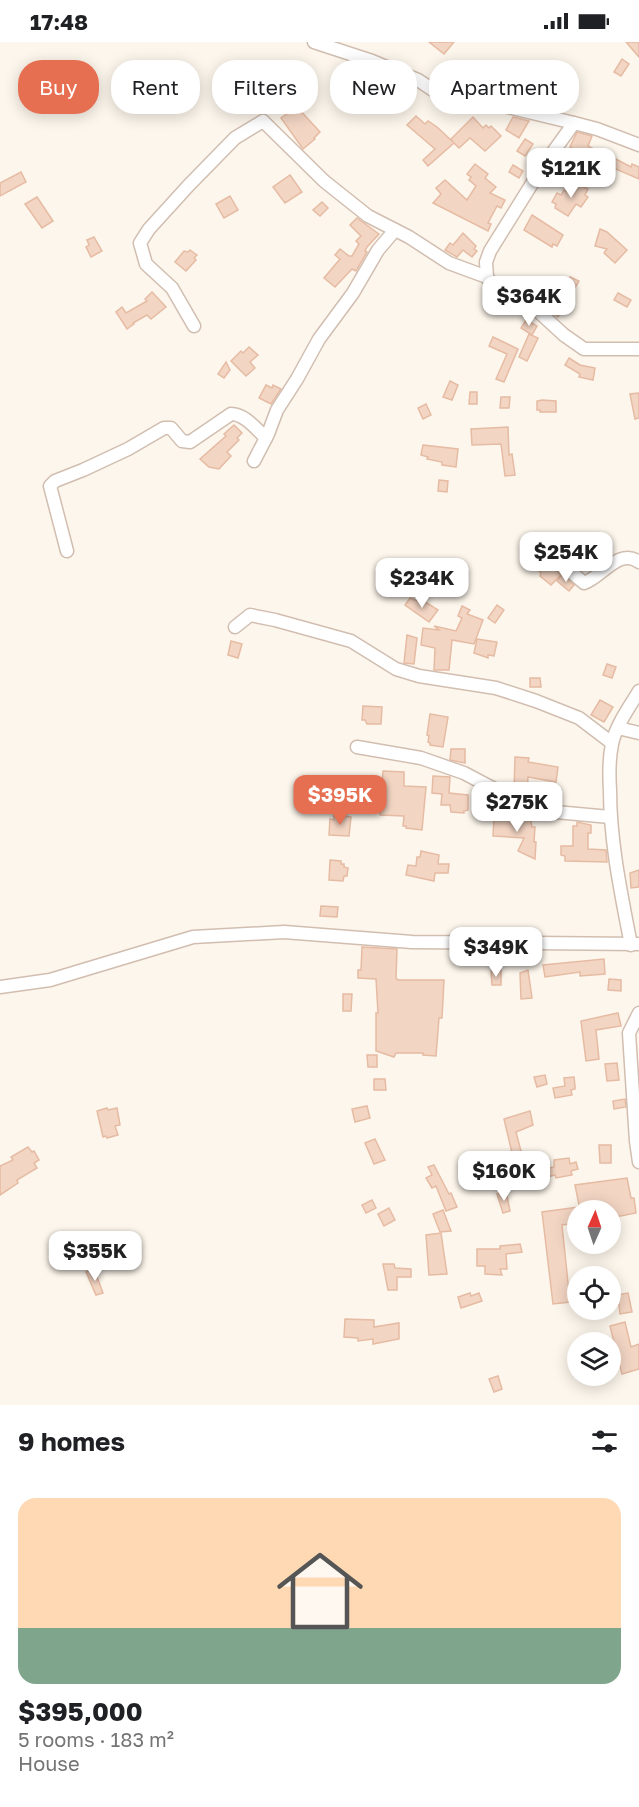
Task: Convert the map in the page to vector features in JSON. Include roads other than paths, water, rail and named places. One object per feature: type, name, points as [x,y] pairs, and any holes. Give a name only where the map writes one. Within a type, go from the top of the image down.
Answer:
[{"type":"street","points":[[314,42],[372,61],[418,80],[442,96],[487,102],[574,123],[639,145]]},
{"type":"street","points":[[194,326],[172,288],[146,264],[140,243],[149,229],[235,138],[263,121],[324,181],[368,216],[449,263],[487,277]]},
{"type":"street","points":[[574,123],[543,166],[490,251],[486,262],[487,277],[495,289],[510,301],[539,312],[564,335],[584,349],[639,349]]},
{"type":"street","points":[[254,461],[277,410],[319,339],[353,292],[378,250],[395,230]]},
{"type":"street","points":[[66,551],[50,486],[55,480],[128,449],[164,428],[171,428],[182,441],[190,442],[231,414],[238,414],[244,418],[266,438]]},
{"type":"street","points":[[550,554],[584,583],[592,581],[616,560],[631,558],[639,562]]},
{"type":"street","points":[[235,627],[250,615],[351,641],[396,669],[419,676],[496,688],[536,701],[579,718],[612,743]]},
{"type":"street","points":[[0,987],[50,980],[193,937],[284,932],[412,942],[635,944],[615,859],[610,817],[609,763],[612,743],[618,728],[639,691]]},
{"type":"street","points":[[618,728],[639,733]]},
{"type":"street","points":[[357,747],[421,758],[464,773],[534,810],[610,817]]},
{"type":"street","points":[[639,1013],[629,1033],[639,1162]]}]
